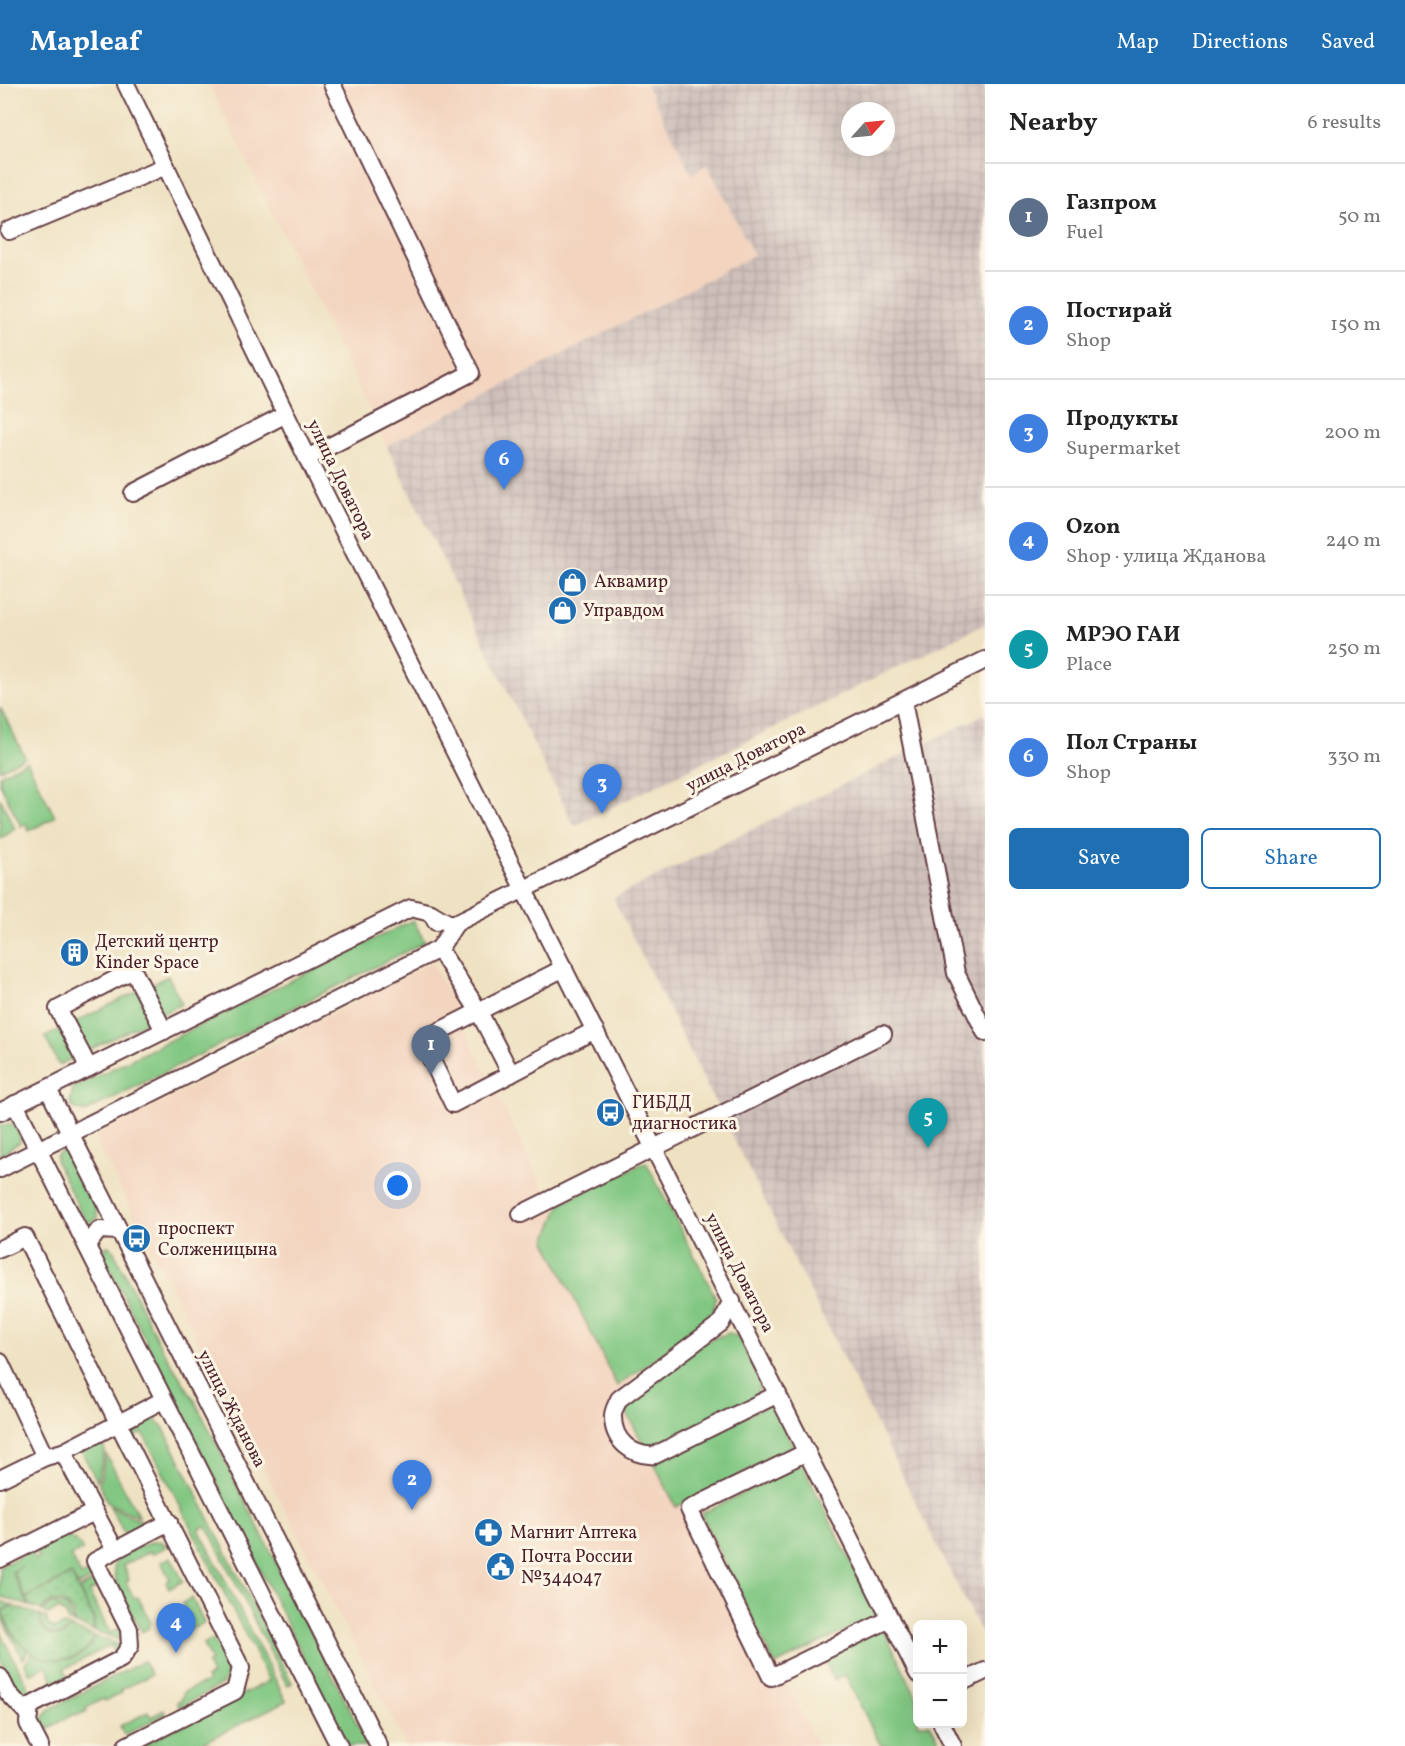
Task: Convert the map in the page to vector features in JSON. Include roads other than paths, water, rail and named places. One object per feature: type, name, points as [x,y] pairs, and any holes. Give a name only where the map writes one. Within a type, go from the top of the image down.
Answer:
[{"type":"street","name":"улица Доватора","points":[[126,84],[307,458],[913,1664]]},
{"type":"street","points":[[307,458],[471,373],[332,84]]},
{"type":"street","points":[[9,231],[166,166]]},
{"type":"street","points":[[133,492],[286,414]]},
{"type":"street","name":"улица Доватора","points":[[524,891],[985,660]]},
{"type":"street","points":[[903,701],[957,974],[985,1032]]},
{"type":"street","points":[[339,1746],[38,1150],[8,1108],[411,908],[431,913],[448,923],[456,923],[524,891]]},
{"type":"street","points":[[431,913],[440,931],[439,949],[478,1010],[511,1074]]},
{"type":"street","points":[[0,1169],[439,949],[456,923]]},
{"type":"street","points":[[564,968],[422,1040],[453,1104],[594,1029]]},
{"type":"street","points":[[89,1068],[58,1009],[133,970],[164,1031]]},
{"type":"street","points":[[520,1214],[655,1149],[882,1034]]},
{"type":"street","name":"улица Жданова","points":[[48,1089],[379,1746]]},
{"type":"street","points":[[87,1246],[99,1230],[119,1231]]},
{"type":"street","points":[[0,1249],[25,1237],[241,1668],[235,1691],[126,1746]]},
{"type":"street","points":[[732,1301],[721,1323],[619,1399],[612,1416],[617,1437],[629,1450],[646,1456],[655,1455],[778,1395]]},
{"type":"street","points":[[0,1362],[45,1457]]},
{"type":"street","points":[[0,1479],[45,1457],[63,1452],[163,1400]]},
{"type":"street","points":[[63,1452],[115,1550]]},
{"type":"street","points":[[807,1452],[689,1509],[771,1677],[890,1619]]},
{"type":"street","points":[[0,1559],[94,1512]]},
{"type":"street","points":[[40,1746],[28,1723],[30,1706],[121,1659],[130,1646],[129,1629],[95,1561],[169,1522]]},
{"type":"street","points":[[967,1680],[985,1671]]},
{"type":"street","points":[[0,1677],[8,1693],[29,1715]]},
{"type":"street","points":[[944,1728],[953,1746]]},
{"type":"place","name":"Пол Страны","points":[[504,490]]},
{"type":"place","name":"Аквамир","points":[[573,582]]},
{"type":"place","name":"Управдом","points":[[562,611]]},
{"type":"place","name":"Продукты","points":[[602,814]]},
{"type":"place","name":"Детский центр Kinder Space","points":[[74,952]]},
{"type":"place","name":"Газпром","points":[[431,1075]]},
{"type":"place","name":"ГИБДД диагностика","points":[[611,1113]]},
{"type":"place","name":"МРЭО ГАИ","points":[[928,1148]]},
{"type":"place","name":"проспект Солженицына","points":[[137,1239]]},
{"type":"place","name":"Постирай","points":[[412,1510]]},
{"type":"place","name":"Магнит Аптека","points":[[489,1533]]},
{"type":"place","name":"Почта России №344047","points":[[500,1567]]},
{"type":"place","name":"Ozon","points":[[176,1653]]}]
